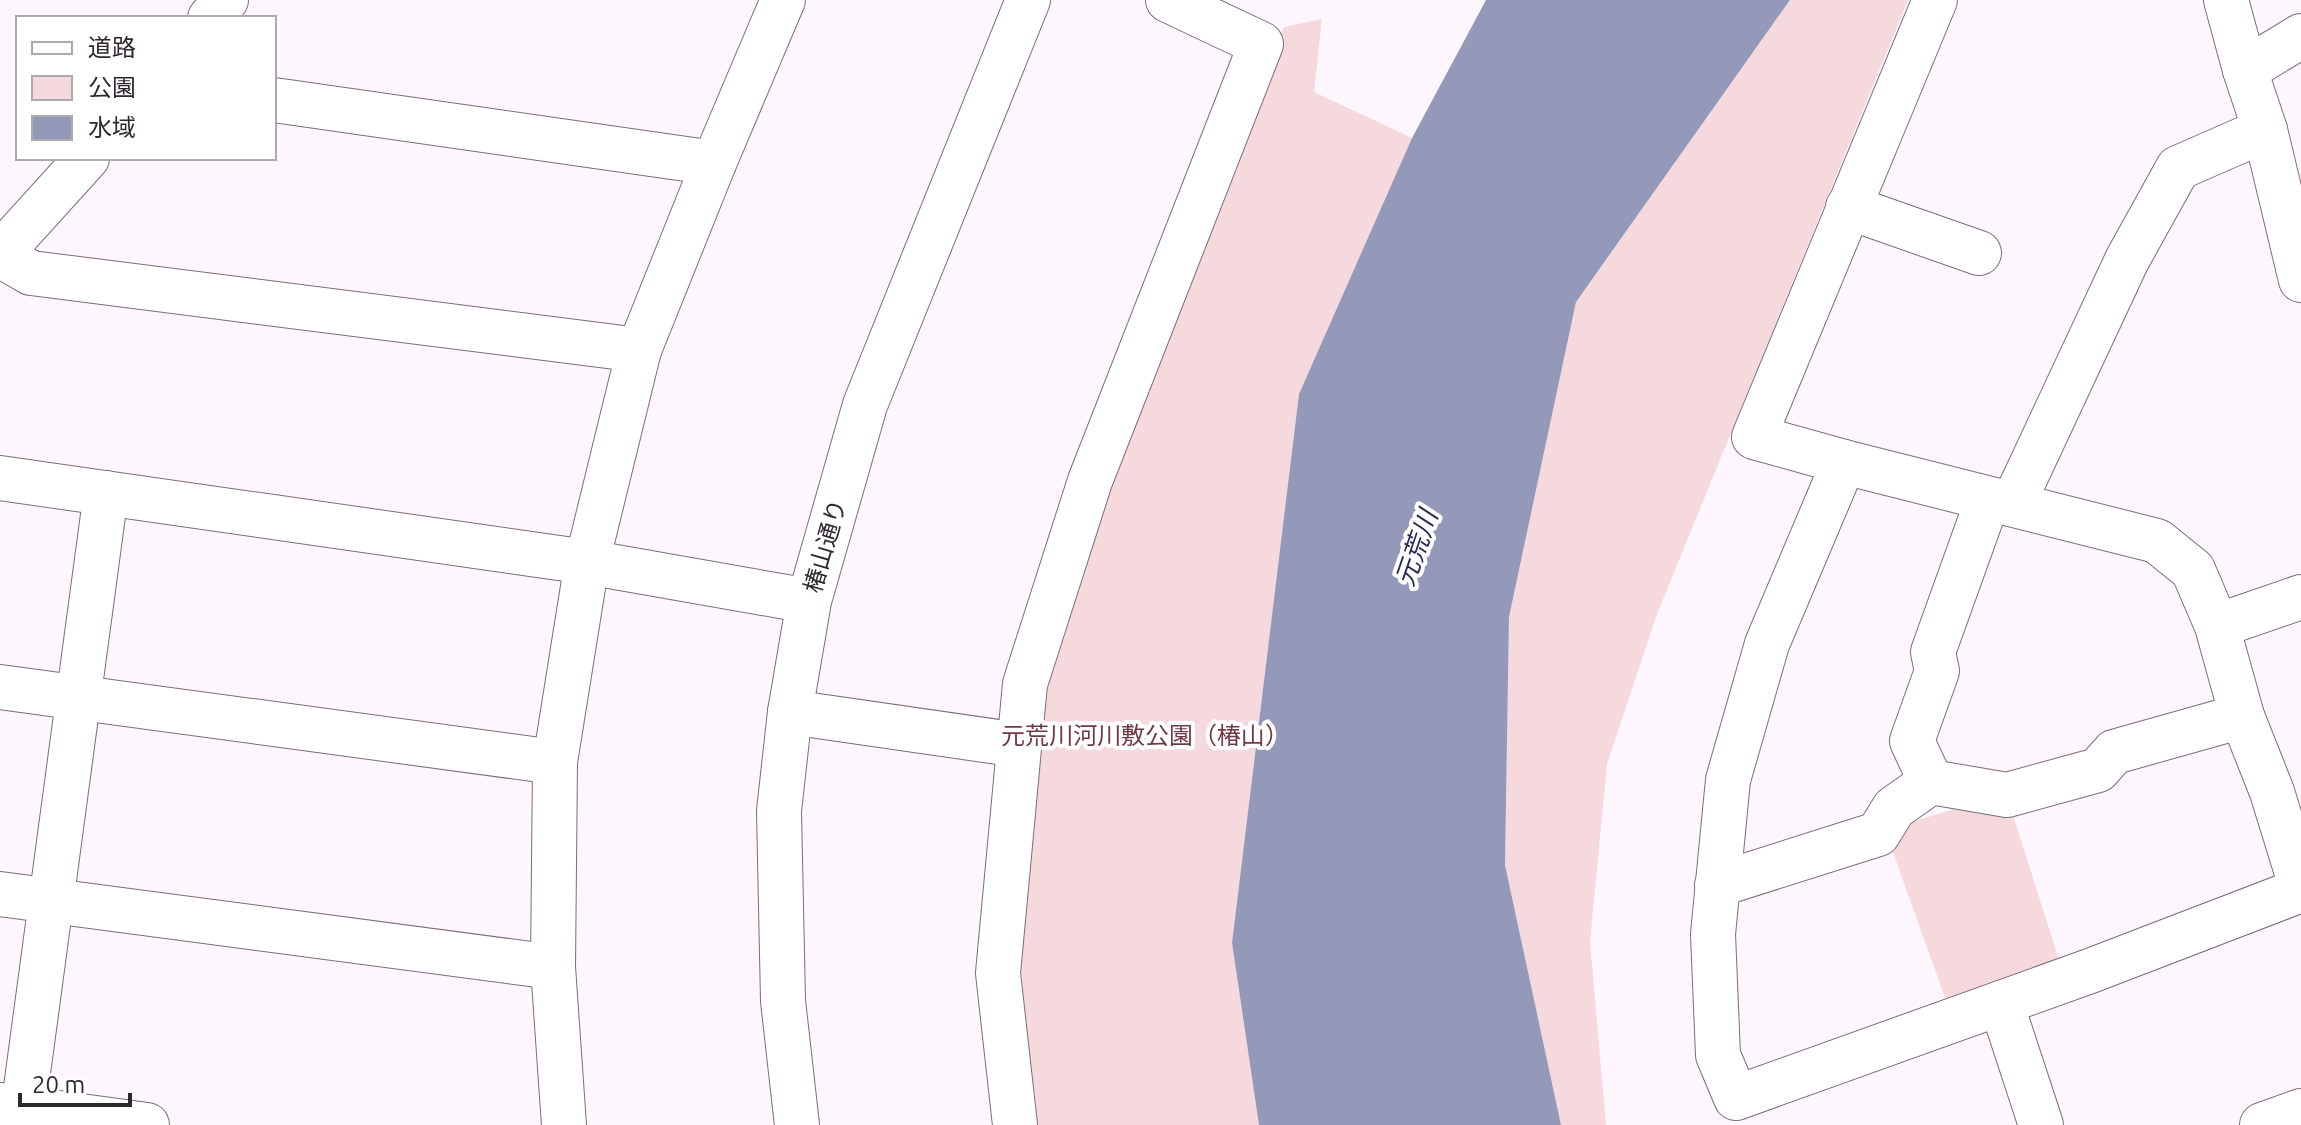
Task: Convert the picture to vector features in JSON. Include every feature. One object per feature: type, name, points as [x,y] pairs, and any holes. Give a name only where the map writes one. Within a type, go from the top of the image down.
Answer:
[{"type":"street","points":[[212,16],[226,0]]},
{"type":"street","points":[[564,1125],[553,967],[555,762],[587,562],[639,350],[783,0]]},
{"type":"street","name":"椿山通り","points":[[797,1125],[783,1001],[779,811],[790,712],[809,601],[865,405],[1028,0]]},
{"type":"street","points":[[1015,1125],[998,973],[1025,684],[1090,481],[1261,44],[1168,0]]},
{"type":"street","points":[[1844,462],[1767,644],[1728,780],[1713,934],[1718,1055],[1736,1098],[2001,1003],[2301,888],[2272,792],[2242,716],[2217,626],[2193,570],[2157,541],[1754,437],[1935,0]]},
{"type":"street","points":[[2226,0],[2265,130],[2301,280]]},
{"type":"street","points":[[2245,70],[2301,36]]},
{"type":"street","points":[[276,100],[714,163]]},
{"type":"street","points":[[1931,782],[1912,741],[1937,671],[1933,652],[2000,502],[2178,168],[2265,130]]},
{"type":"street","points":[[85,160],[0,254],[31,273],[639,350]]},
{"type":"street","points":[[1848,207],[1979,253]]},
{"type":"street","points":[[0,478],[587,562],[809,601]]},
{"type":"street","points":[[106,493],[51,901],[15,1113],[147,1125]]},
{"type":"street","points":[[2217,626],[2301,597]]},
{"type":"street","points":[[0,687],[555,762]]},
{"type":"street","points":[[790,712],[1019,745]]},
{"type":"street","points":[[1717,885],[1878,834],[1894,808],[1931,782],[2007,795],[2098,770],[2114,752],[2242,716]]},
{"type":"street","points":[[0,894],[553,967]]},
{"type":"street","points":[[2001,1003],[2041,1125]]},
{"type":"street","points":[[2262,1125],[2301,1111]]},
{"type":"green space","points":[[1790,0],[1908,0],[1657,614],[1607,764],[1590,942],[1606,1125],[1561,1125],[1505,865],[1509,617],[1576,302]]},
{"type":"green space","name":"元荒川河川敷公園（椿山）","points":[[1322,19],[1314,92],[1412,138],[1299,394],[1232,943],[1259,1125],[1033,1125],[1020,951],[1036,714],[1090,516],[1284,27]]},
{"type":"green space","points":[[1978,802],[2011,809],[2061,966],[1948,1006],[1890,844],[1908,823]]},
{"type":"water","name":"元荒川","points":[[1486,0],[1790,0],[1576,302],[1509,617],[1505,865],[1561,1125],[1259,1125],[1232,943],[1299,394],[1412,138]]}]
